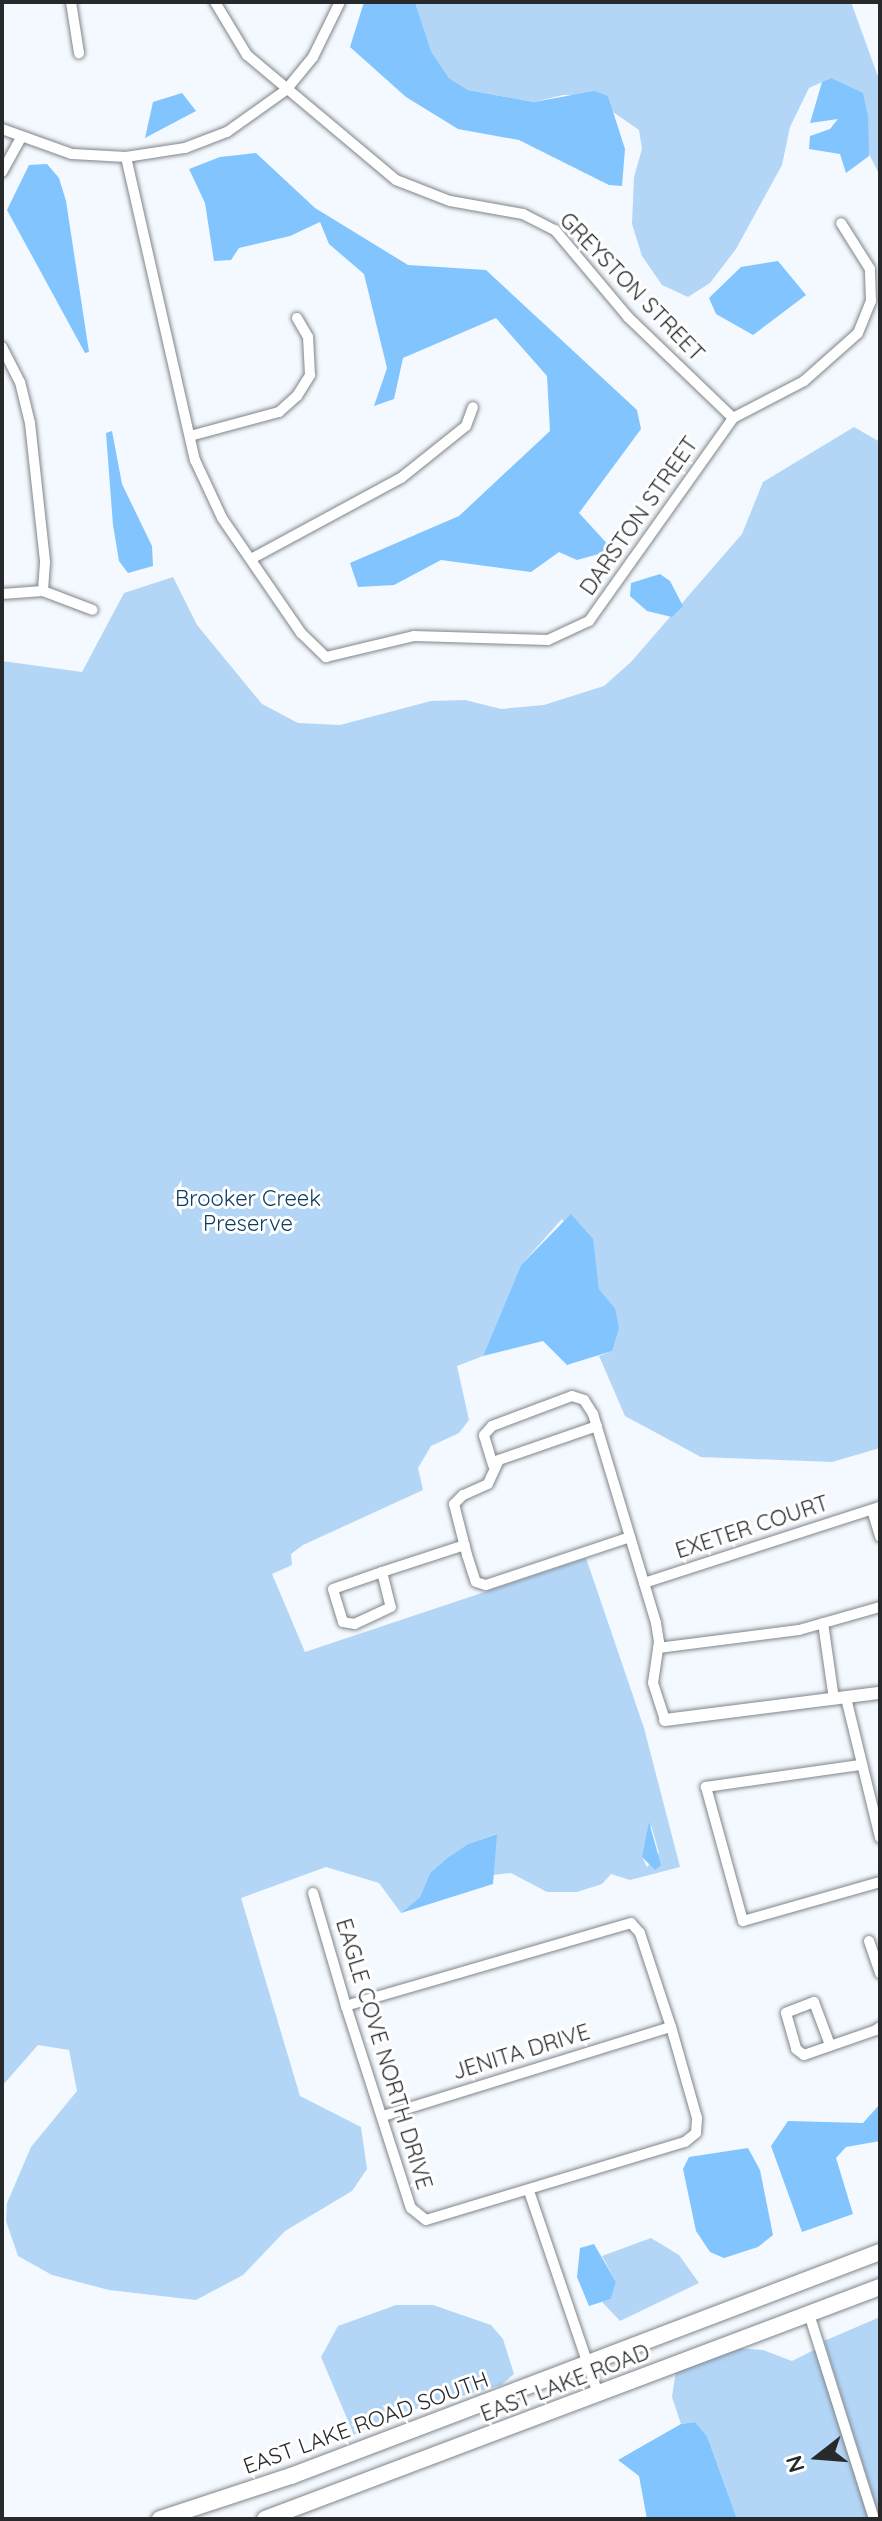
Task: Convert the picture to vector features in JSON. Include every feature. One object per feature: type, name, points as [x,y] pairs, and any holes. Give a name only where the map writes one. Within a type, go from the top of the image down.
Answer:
[{"type":"main road","name":"EAST LAKE ROAD","points":[[587,2364],[880,2252]]},
{"type":"main road","name":"EAST LAKE ROAD","points":[[265,2519],[880,2287]]},
{"type":"main road","name":"EAST LAKE ROAD SOUTH","points":[[160,2519],[291,2476],[587,2364]]},
{"type":"street","points":[[71,2],[79,53]]},
{"type":"street","name":"GREYSTON STREET","points":[[215,2],[233,38],[286,90],[379,169],[411,189],[523,214],[555,230],[628,317],[733,418]]},
{"type":"street","points":[[2,129],[72,154],[126,157],[185,148],[227,132],[286,90],[313,57],[340,2]]},
{"type":"street","points":[[2,172],[21,138]]},
{"type":"street","name":"DARSTON STREET","points":[[126,157],[190,436],[209,494],[307,641],[326,657],[414,636],[534,641],[560,637],[580,628],[601,607],[733,418],[804,381],[858,333],[865,319],[870,269],[841,223]]},
{"type":"street","points":[[190,436],[279,412],[297,396],[310,375],[308,337],[297,318]]},
{"type":"street","points":[[2,347],[20,382],[30,423],[45,562],[43,591]]},
{"type":"street","points":[[251,559],[401,478],[466,426],[473,407]]},
{"type":"street","points":[[2,594],[43,591],[93,610]]},
{"type":"street","points":[[630,1537],[486,1585],[476,1582],[454,1504],[488,1484],[493,1465],[484,1435],[492,1426],[572,1396],[584,1400],[597,1426],[644,1583],[658,1648],[653,1683],[665,1720],[880,1693]]},
{"type":"street","points":[[493,1465],[597,1426]]},
{"type":"street","name":"EXETER COURT","points":[[644,1583],[876,1508],[880,1537]]},
{"type":"street","points":[[382,1572],[391,1607],[355,1624],[343,1622],[333,1589],[382,1572],[465,1545]]},
{"type":"street","points":[[658,1648],[823,1623],[880,1607]]},
{"type":"street","points":[[823,1623],[840,1699],[880,1838]]},
{"type":"street","points":[[860,1765],[706,1787],[743,1921],[880,1882]]},
{"type":"street","name":"EAGLE COVE NORTH DRIVE","points":[[313,1893],[411,2208],[426,2220],[529,2191]]},
{"type":"street","points":[[346,2006],[631,1923],[640,1933],[697,2118],[696,2133],[685,2142],[529,2191],[598,2394]]},
{"type":"street","points":[[869,1941],[880,1973]]},
{"type":"street","points":[[830,2045],[814,2002],[786,2013],[796,2049],[804,2055],[880,2027]]},
{"type":"street","name":"JENITA DRIVE","points":[[383,2116],[671,2027]]},
{"type":"street","points":[[809,2314],[874,2519]]},
{"type":"green space","points":[[415,2],[851,2],[880,82],[880,176],[831,78],[809,88],[790,127],[782,165],[736,249],[710,283],[688,297],[662,285],[642,256],[632,224],[634,177],[642,149],[639,130],[613,112],[608,96],[563,95],[534,102],[468,90],[449,78],[431,51]]},
{"type":"green space","name":"Brooker Creek Preserve","points":[[854,427],[880,442],[880,1448],[832,1462],[701,1457],[625,1416],[599,1356],[612,1351],[615,1308],[599,1289],[595,1269],[562,1219],[521,1265],[483,1356],[457,1366],[469,1420],[459,1433],[431,1446],[418,1468],[423,1490],[303,1545],[291,1554],[292,1565],[272,1574],[305,1652],[586,1558],[644,1728],[680,1867],[630,1880],[611,1874],[602,1884],[577,1892],[547,1892],[511,1873],[493,1875],[496,1834],[468,1844],[447,1858],[430,1873],[420,1897],[401,1913],[379,1883],[326,1867],[241,1898],[300,2096],[361,2127],[367,2169],[352,2191],[285,2231],[243,2275],[196,2300],[109,2290],[52,2275],[18,2256],[6,2221],[7,2203],[31,2147],[77,2091],[69,2050],[38,2045],[2,2086],[2,661],[82,672],[124,593],[173,577],[197,625],[262,704],[298,723],[340,725],[431,701],[465,700],[501,709],[544,705],[604,686],[631,662],[742,534],[763,482]],"holes":[[[651,1825],[659,1853],[647,1867],[642,1857]]]},
{"type":"green space","points":[[651,2238],[679,2255],[699,2283],[620,2321],[602,2302],[611,2299],[616,2282],[602,2256]]},
{"type":"green space","points":[[396,2305],[433,2305],[491,2325],[503,2339],[514,2374],[501,2385],[387,2417],[354,2435],[321,2357],[338,2326]]},
{"type":"green space","points":[[880,2317],[880,2519],[824,2341]]},
{"type":"green space","points":[[736,2348],[763,2350],[792,2361],[816,2349],[869,2519],[737,2519],[707,2436],[695,2422],[681,2424],[672,2397],[676,2370]]},
{"type":"water","points":[[364,2],[415,2],[431,51],[449,78],[468,90],[534,102],[594,91],[608,96],[625,149],[622,186],[609,185],[519,140],[458,129],[406,97],[350,47]]},
{"type":"water","points":[[831,78],[863,93],[868,117],[869,156],[846,173],[840,154],[809,149],[810,136],[830,129],[838,119],[810,123],[822,82]]},
{"type":"water","points":[[182,93],[196,111],[145,138],[153,102]]},
{"type":"water","points":[[256,153],[315,208],[408,265],[486,270],[637,410],[641,429],[579,513],[613,550],[577,560],[559,552],[531,572],[441,560],[394,585],[358,587],[350,563],[459,516],[550,431],[547,376],[496,318],[403,358],[394,399],[374,406],[387,368],[364,274],[329,244],[320,222],[290,236],[239,248],[231,260],[214,261],[205,203],[189,169],[220,157]]},
{"type":"water","points":[[47,164],[59,178],[66,201],[89,352],[85,353],[7,210],[29,165]]},
{"type":"water","points":[[778,261],[806,295],[753,335],[716,314],[709,298],[741,267]]},
{"type":"water","points":[[112,431],[122,484],[152,546],[153,566],[128,573],[119,561],[113,525],[106,433]]},
{"type":"water","points":[[660,574],[670,581],[683,606],[672,617],[647,611],[630,596],[631,583]]},
{"type":"water","points":[[571,1214],[593,1239],[599,1289],[615,1308],[619,1328],[612,1351],[567,1365],[543,1341],[483,1356],[521,1265]]},
{"type":"water","points":[[649,1822],[661,1865],[655,1870],[642,1857]]},
{"type":"water","points":[[497,1834],[493,1884],[401,1913],[420,1897],[430,1873],[447,1858],[468,1844]]},
{"type":"water","points":[[880,2104],[880,2141],[846,2147],[836,2158],[853,2214],[802,2232],[771,2146],[788,2121],[863,2123]]},
{"type":"water","points":[[748,2148],[760,2170],[773,2235],[758,2247],[724,2258],[710,2252],[696,2231],[683,2169],[689,2157]]},
{"type":"water","points":[[594,2244],[616,2282],[611,2299],[589,2306],[577,2277],[580,2248]]},
{"type":"water","points":[[695,2422],[707,2436],[737,2519],[647,2519],[639,2476],[618,2460],[681,2424]]}]
